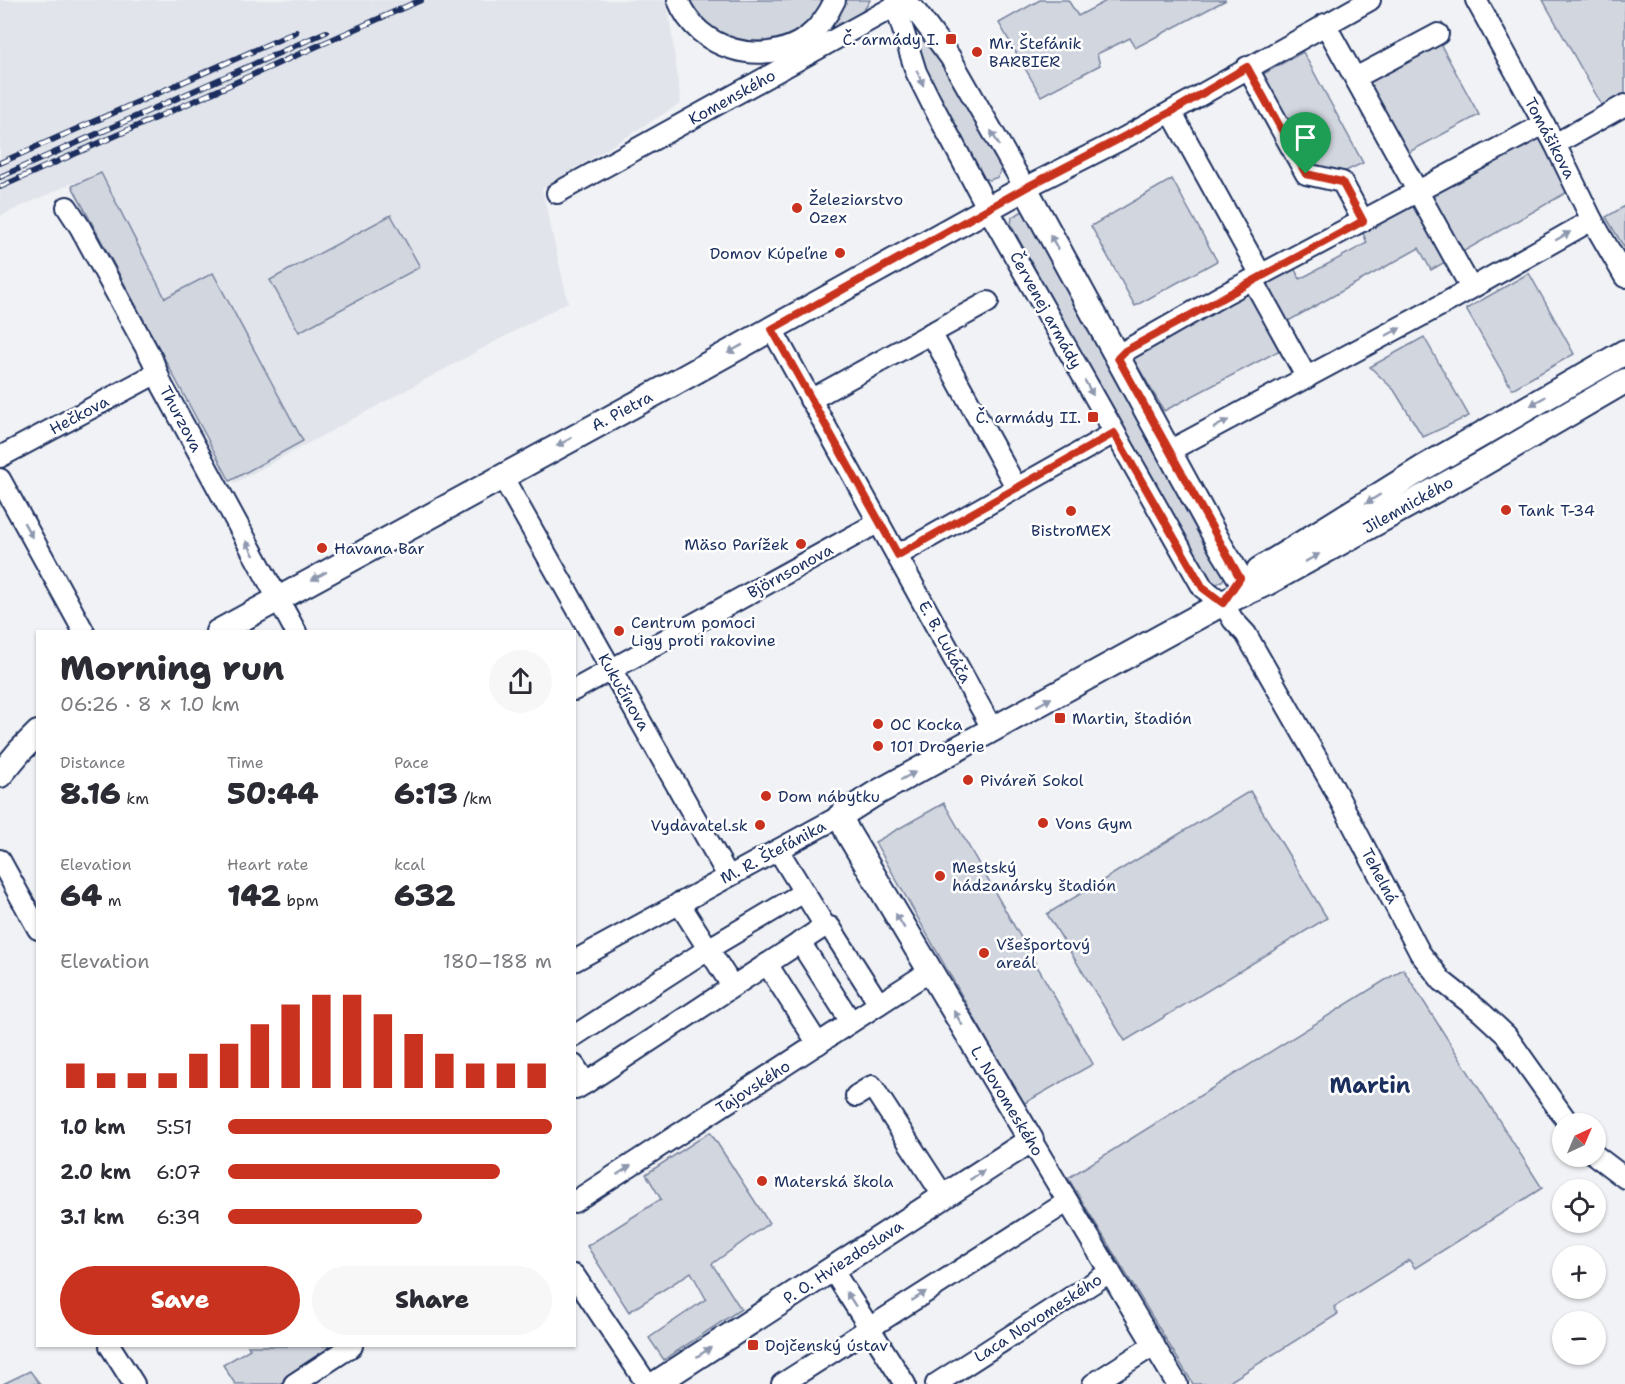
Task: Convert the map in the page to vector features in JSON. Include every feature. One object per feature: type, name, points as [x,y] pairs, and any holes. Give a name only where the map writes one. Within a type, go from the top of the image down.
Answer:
[{"type":"main road","name":"A. Pietra","points":[[222,630],[1025,188]]},
{"type":"main road","points":[[1025,188],[1240,578],[1223,603]]},
{"type":"main road","name":"Jilemnického","points":[[1240,578],[1263,568],[1423,468],[1625,352]]},
{"type":"main road","name":"Jilemnického","points":[[1223,603],[1277,578],[1625,381]]},
{"type":"main road","name":"M. R. Štefánika","points":[[840,816],[873,795],[1223,603]]},
{"type":"main road","points":[[0,775],[36,735]]},
{"type":"main road","name":"L. Novomeského","points":[[840,816],[1030,1140]]},
{"type":"main road","name":"P. O. Hviezdoslava","points":[[655,1384],[1030,1140]]},
{"type":"street","points":[[678,0],[688,20],[713,42],[748,53],[763,53],[780,50],[805,38],[828,15],[835,0]]},
{"type":"street","points":[[902,1],[915,9],[950,57],[1025,188],[1171,112],[1247,67],[1370,0]]},
{"type":"street","name":"Tomášikova","points":[[1476,0],[1544,124],[1592,220],[1625,277]]},
{"type":"street","name":"Komenského","points":[[557,193],[902,1]]},
{"type":"street","name":"Červenej armády","points":[[902,1],[899,17],[916,72],[988,209],[1203,588],[1223,603]]},
{"type":"street","points":[[1325,24],[1471,288]]},
{"type":"street","points":[[1355,78],[1438,34]]},
{"type":"street","points":[[1247,67],[1306,174],[1342,182],[1363,221]]},
{"type":"street","points":[[1554,144],[1625,105]]},
{"type":"street","points":[[1171,112],[1307,378]]},
{"type":"street","points":[[1118,358],[1125,351],[1257,277],[1544,124]]},
{"type":"street","name":"Thurzova","points":[[67,207],[152,359],[157,373],[295,630]]},
{"type":"street","points":[[1169,451],[1307,378],[1592,220]]},
{"type":"street","points":[[810,400],[988,302]]},
{"type":"street","name":"E. B. Lukáča","points":[[772,329],[993,730]]},
{"type":"street","points":[[931,333],[1016,487]]},
{"type":"street","name":"Hečkova","points":[[0,457],[157,373]]},
{"type":"street","points":[[1578,378],[1590,401]]},
{"type":"street","points":[[898,555],[1114,433]]},
{"type":"street","name":"Kukučínova","points":[[502,476],[728,876]]},
{"type":"street","points":[[0,479],[83,630]]},
{"type":"street","name":"Björnsonova","points":[[576,689],[879,522]]},
{"type":"street","name":"Tehelná","points":[[1223,603],[1233,620],[1246,634],[1331,783],[1420,953],[1442,981],[1506,1035],[1561,1113]]},
{"type":"street","name":"M. R. Štefánika","points":[[576,960],[840,816]]},
{"type":"street","points":[[778,850],[825,926],[830,927],[879,1004]]},
{"type":"street","points":[[0,860],[36,925]]},
{"type":"street","points":[[576,1035],[804,892]]},
{"type":"street","points":[[679,903],[732,986]]},
{"type":"street","points":[[580,1086],[825,926]]},
{"type":"street","points":[[800,942],[852,1022]]},
{"type":"street","points":[[767,964],[818,1044]]},
{"type":"street","name":"Tajovského","points":[[576,1201],[930,971]]},
{"type":"street","points":[[856,1096],[872,1086],[944,1197]]},
{"type":"street","name":"L. Novomeského","points":[[1030,1140],[1177,1384]]},
{"type":"street","points":[[1606,1164],[1625,1178]]},
{"type":"street","points":[[782,1384],[1066,1202]]},
{"type":"street","points":[[832,1269],[905,1384]]},
{"type":"street","name":"Laca Novomeského","points":[[936,1384],[1110,1272]]},
{"type":"street","points":[[576,1278],[647,1384]]},
{"type":"street","points":[[1093,1384],[1154,1345]]},
{"type":"street","points":[[111,1347],[134,1384]]},
{"type":"street","points":[[294,1384],[350,1347]]},
{"type":"shaded area","points":[[0,0],[667,0],[681,103],[542,189],[568,302],[235,483],[75,182],[0,216]]},
{"type":"shaded area","points":[[689,0],[823,0],[816,14],[793,33],[765,41],[750,41],[735,38],[712,27]]},
{"type":"shaded area","points":[[846,0],[870,0],[857,16],[825,36],[835,23]]},
{"type":"shaded area","points":[[1040,0],[1068,0],[1078,16],[1108,0],[1226,0],[1135,48],[1130,38],[1097,54],[1100,65],[1041,96],[999,23]]},
{"type":"shaded area","points":[[1543,0],[1625,0],[1625,97],[1604,109]]},
{"type":"shaded area","points":[[906,11],[943,61],[1003,166],[998,177],[990,180],[983,178],[926,70],[904,16]]},
{"type":"shaded area","points":[[1436,36],[1479,115],[1396,159],[1355,77]]},
{"type":"shaded area","points":[[1303,52],[1363,163],[1318,184],[1258,77]]},
{"type":"shaded area","points":[[1540,133],[1571,190],[1431,270],[1419,248],[1283,324],[1262,281],[1292,264],[1300,279],[1367,243],[1361,228]]},
{"type":"shaded area","points":[[101,173],[165,298],[213,273],[303,441],[230,481],[72,186]]},
{"type":"shaded area","points":[[1172,179],[1217,261],[1135,306],[1091,226]]},
{"type":"shaded area","points":[[1625,206],[1625,249],[1606,217]]},
{"type":"shaded area","points":[[1023,211],[1032,217],[1226,574],[1220,583],[1214,584],[1205,579],[1011,225],[1012,217]]},
{"type":"shaded area","points":[[391,215],[420,267],[299,332],[270,280]]},
{"type":"shaded area","points":[[1529,273],[1574,354],[1512,389],[1466,309]]},
{"type":"shaded area","points":[[1250,289],[1284,348],[1164,411],[1131,355]]},
{"type":"shaded area","points":[[1424,337],[1469,416],[1423,437],[1394,390],[1370,367]]},
{"type":"shaded area","points":[[1250,791],[1327,918],[1125,1041],[1047,914]]},
{"type":"shaded area","name":"Všešportový areál","points":[[944,803],[1093,1064],[1023,1104],[875,842]]},
{"type":"shaded area","points":[[1403,969],[1542,1188],[1415,1268],[1409,1260],[1334,1307],[1338,1314],[1226,1384],[1193,1384],[1068,1178]]},
{"type":"shaded area","points":[[710,1132],[769,1223],[712,1264],[741,1309],[664,1360],[649,1338],[706,1299],[691,1272],[629,1312],[587,1246],[661,1199],[646,1174]]},
{"type":"shaded area","points":[[249,1347],[336,1347],[280,1384],[235,1384],[223,1365],[250,1349]]},
{"type":"shaded area","points":[[30,1371],[40,1384],[3,1384]]},
{"type":"railway","points":[[0,187],[421,0]]},
{"type":"railway","points":[[0,163],[296,32]]},
{"type":"railway","points":[[0,177],[326,32]]},
{"type":"place","name":"Č. armády I.","points":[[951,39]]},
{"type":"place","name":"Mr. Štefánik BARBIER","points":[[977,52]]},
{"type":"place","name":"Železiarstvo Ozex","points":[[797,208]]},
{"type":"place","name":"Domov Kúpeľne","points":[[840,253]]},
{"type":"place","name":"Č. armády II.","points":[[1093,417]]},
{"type":"place","name":"Tank T-34","points":[[1506,510]]},
{"type":"place","name":"BistroMEX","points":[[1071,511]]},
{"type":"place","name":"Mäso Parížek","points":[[801,544]]},
{"type":"place","name":"Havana Bar","points":[[322,548]]},
{"type":"place","name":"Centrum pomoci Ligy proti rakovine","points":[[619,631]]},
{"type":"place","name":"Martin, štadión","points":[[1060,718]]},
{"type":"place","name":"OC Kocka","points":[[878,724]]},
{"type":"place","name":"101 Drogerie","points":[[878,746]]},
{"type":"place","name":"Piváreň Sokol","points":[[968,780]]},
{"type":"place","name":"Dom nábytku","points":[[766,796]]},
{"type":"place","name":"Vons Gym","points":[[1043,823]]},
{"type":"place","name":"Vydavatel.sk","points":[[760,825]]},
{"type":"place","name":"Mestský hádzanársky štadión","points":[[940,876]]},
{"type":"place","name":"Všešportový areál","points":[[984,953]]},
{"type":"place","name":"Materská škola","points":[[762,1181]]},
{"type":"place","name":"Dojčenský ústav","points":[[753,1345]]},
{"type":"district","name":"Martin","points":[[1370,1085]]},
{"type":"route","points":[[1247,67],[1306,174],[1342,182],[1363,221],[1223,295],[1125,351],[1118,358],[1240,578],[1223,603],[1203,588],[1114,433],[898,555],[772,329],[1025,188],[1124,138],[1247,67]]}]
